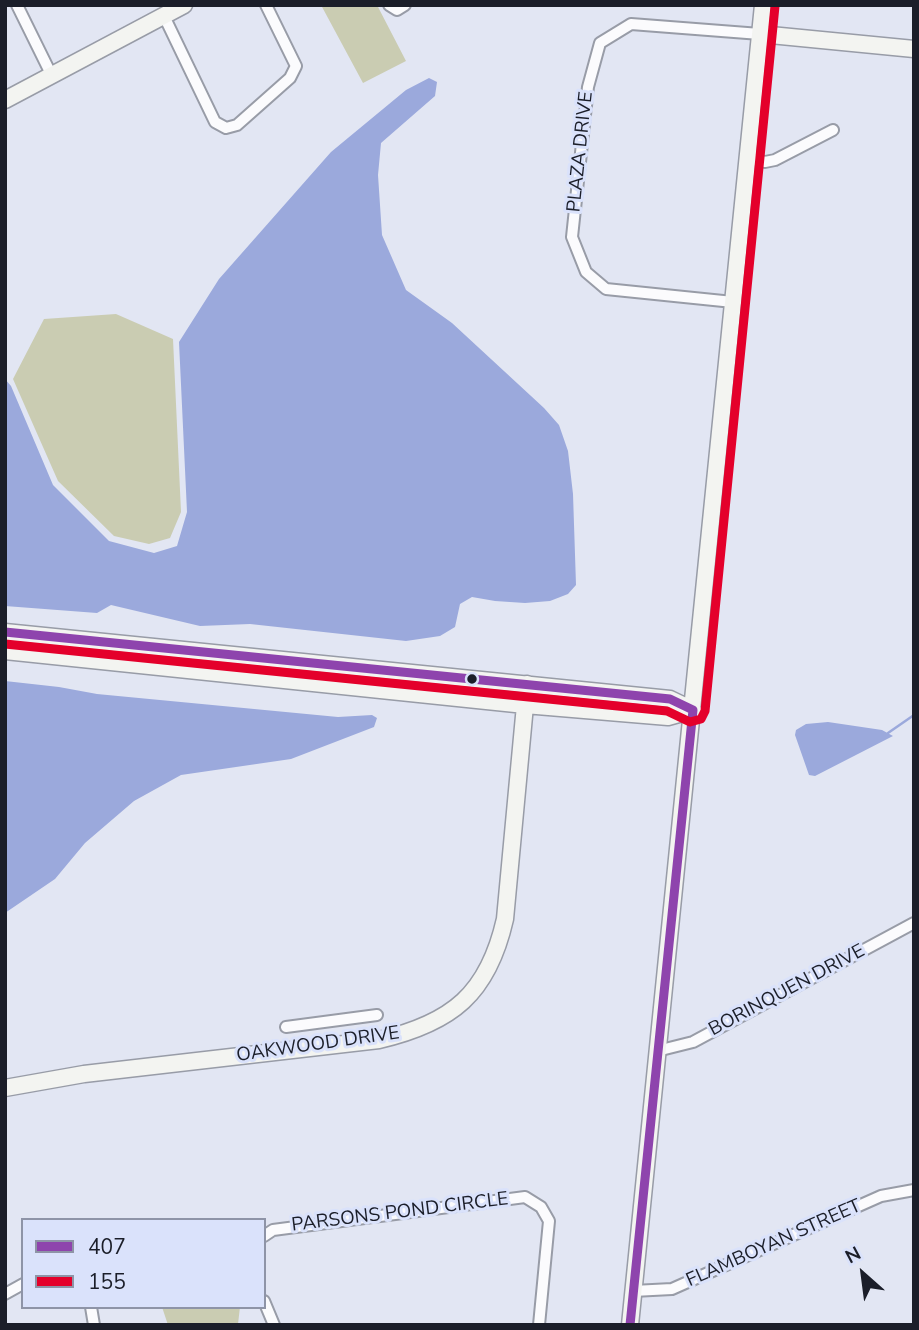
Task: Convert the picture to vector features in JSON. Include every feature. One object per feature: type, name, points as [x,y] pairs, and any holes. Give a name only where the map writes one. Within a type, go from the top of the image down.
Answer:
[{"type":"main road","points":[[630,1325],[763,5]]},
{"type":"main road","points":[[5,100],[182,6]]},
{"type":"main road","points":[[760,34],[914,49]]},
{"type":"main road","points":[[5,632],[670,699],[693,710]]},
{"type":"main road","points":[[5,651],[525,705],[668,717],[693,710]]},
{"type":"main road","name":"OAKWOOD DRIVE","points":[[5,1088],[84,1074],[379,1040],[400,1035],[439,1019],[470,995],[489,969],[500,941],[511,866],[527,684]]},
{"type":"street","points":[[17,5],[52,76]]},
{"type":"street","points":[[164,16],[215,122],[226,128],[237,125],[290,78],[296,65],[266,5]]},
{"type":"street","points":[[389,5],[397,9],[405,5]]},
{"type":"street","name":"PLAZA DRIVE","points":[[733,302],[606,289],[586,272],[572,237],[588,87],[600,43],[631,24],[760,34]]},
{"type":"street","points":[[746,159],[765,162],[775,160],[833,130]]},
{"type":"street","name":"BORINQUEN DRIVE","points":[[657,1051],[694,1042],[914,923]]},
{"type":"street","points":[[286,1027],[377,1015]]},
{"type":"street","name":"FLAMBOYAN STREET","points":[[633,1291],[672,1289],[881,1196],[914,1190]]},
{"type":"street","name":"PARSONS POND CIRCLE","points":[[266,1235],[273,1230],[525,1197],[541,1207],[549,1221],[539,1325]]},
{"type":"street","points":[[5,1294],[21,1285]]},
{"type":"street","points":[[266,1306],[274,1325]]},
{"type":"green space","points":[[321,5],[377,5],[406,61],[363,83]]},
{"type":"green space","points":[[116,314],[173,339],[181,512],[170,538],[149,544],[114,536],[58,481],[13,379],[44,319]]},
{"type":"green space","points":[[163,1309],[240,1309],[238,1324],[168,1325]]},
{"type":"water","points":[[429,78],[437,82],[435,96],[381,143],[378,175],[382,235],[406,290],[452,323],[559,425],[568,451],[573,494],[576,585],[568,594],[550,601],[525,603],[472,597],[460,604],[455,627],[440,636],[406,641],[250,624],[200,626],[111,605],[97,613],[5,606],[5,379],[11,386],[53,485],[109,541],[154,553],[177,546],[187,512],[179,342],[219,279],[331,152],[406,90]]},
{"type":"water","points":[[5,681],[97,694],[338,717],[372,715],[377,718],[374,727],[291,759],[181,775],[134,801],[85,843],[55,879],[5,913]]},
{"type":"water","points":[[828,722],[882,730],[893,736],[815,776],[809,775],[795,735],[796,730],[806,724]]},
{"type":"waterway","points":[[888,733],[914,715]]},
{"type":"transit line","name":"155","points":[[5,644],[667,711],[690,722],[701,719],[705,711],[775,6]]},
{"type":"transit line","name":"407","points":[[5,632],[670,699],[693,710]]},
{"type":"transit line","name":"407","points":[[630,1325],[693,710]]}]
